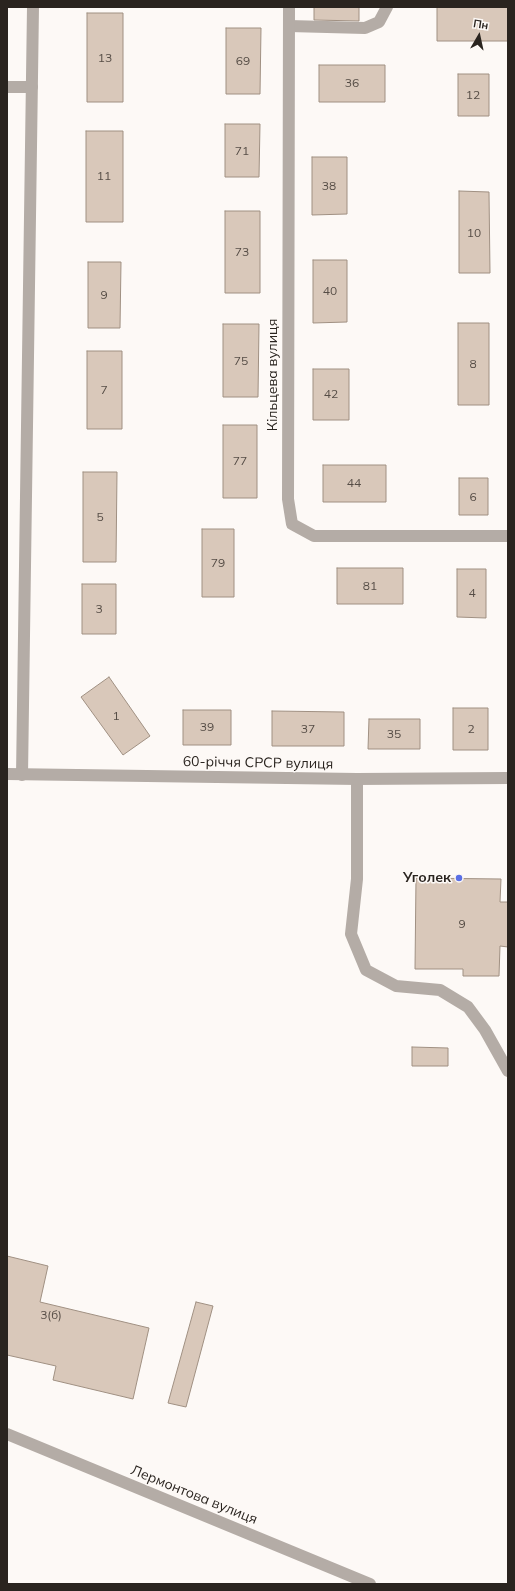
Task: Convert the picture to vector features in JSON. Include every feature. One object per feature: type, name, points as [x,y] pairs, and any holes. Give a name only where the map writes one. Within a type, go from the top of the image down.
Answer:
[{"type":"street","points":[[22,775],[33,7]]},
{"type":"street","name":"Кільцева вулиця","points":[[289,7],[288,499],[292,524],[314,536],[508,536]]},
{"type":"street","points":[[289,26],[365,28],[379,22],[387,7]]},
{"type":"street","points":[[7,87],[32,87]]},
{"type":"street","name":"60-річчя СРСР вулиця","points":[[7,774],[357,779],[508,778]]},
{"type":"street","points":[[357,779],[357,879],[351,934],[366,970],[396,986],[440,990],[468,1007],[485,1030],[508,1071]]},
{"type":"street","name":"Лермонтова вулиця","points":[[7,1434],[370,1584]]},
{"type":"building","points":[[314,7],[359,7],[359,21],[314,20]]},
{"type":"building","points":[[437,7],[508,7],[508,41],[437,41]]},
{"type":"building","points":[[87,13],[123,13],[123,102],[87,102]]},
{"type":"building","points":[[226,28],[261,28],[260,94],[226,94]]},
{"type":"building","points":[[319,65],[385,65],[385,102],[319,102]]},
{"type":"building","points":[[458,74],[489,74],[489,116],[458,116]]},
{"type":"building","points":[[225,124],[260,124],[259,177],[225,177]]},
{"type":"building","points":[[86,131],[123,131],[123,222],[86,222]]},
{"type":"building","points":[[312,157],[347,157],[347,214],[312,215]]},
{"type":"building","points":[[459,191],[489,192],[490,273],[459,273]]},
{"type":"building","points":[[225,211],[260,211],[260,293],[225,293]]},
{"type":"building","points":[[313,260],[347,260],[347,322],[313,323]]},
{"type":"building","points":[[88,262],[121,262],[120,328],[88,328]]},
{"type":"building","points":[[458,323],[489,323],[489,405],[458,405]]},
{"type":"building","points":[[223,324],[259,324],[258,397],[223,397]]},
{"type":"building","points":[[87,351],[122,351],[122,429],[87,429]]},
{"type":"building","points":[[313,369],[349,369],[349,420],[313,420]]},
{"type":"building","points":[[223,425],[257,425],[257,498],[223,498]]},
{"type":"building","points":[[323,465],[386,465],[386,502],[323,502]]},
{"type":"building","points":[[83,472],[117,472],[116,562],[83,562]]},
{"type":"building","points":[[459,478],[488,478],[488,515],[459,515]]},
{"type":"building","points":[[202,529],[234,529],[234,597],[202,597]]},
{"type":"building","points":[[337,568],[403,568],[403,604],[337,604]]},
{"type":"building","points":[[457,569],[486,569],[486,618],[457,617]]},
{"type":"building","points":[[82,584],[116,584],[116,634],[82,634]]},
{"type":"building","points":[[109,677],[150,736],[123,755],[81,697]]},
{"type":"building","points":[[453,708],[488,708],[488,750],[453,750]]},
{"type":"building","points":[[183,710],[231,710],[231,745],[183,745]]},
{"type":"building","points":[[272,711],[344,712],[344,746],[272,746]]},
{"type":"building","points":[[369,719],[420,719],[420,749],[368,749]]},
{"type":"building","points":[[416,878],[501,879],[500,902],[508,902],[508,947],[500,946],[499,976],[463,976],[463,969],[415,969]]},
{"type":"building","points":[[412,1047],[448,1048],[448,1066],[412,1066]]},
{"type":"building","points":[[7,1256],[48,1266],[40,1302],[149,1328],[133,1399],[53,1380],[56,1366],[7,1355]]},
{"type":"building","points":[[196,1302],[213,1306],[186,1407],[168,1403]]},
{"type":"place","name":"Уголек","points":[[459,878]]}]
